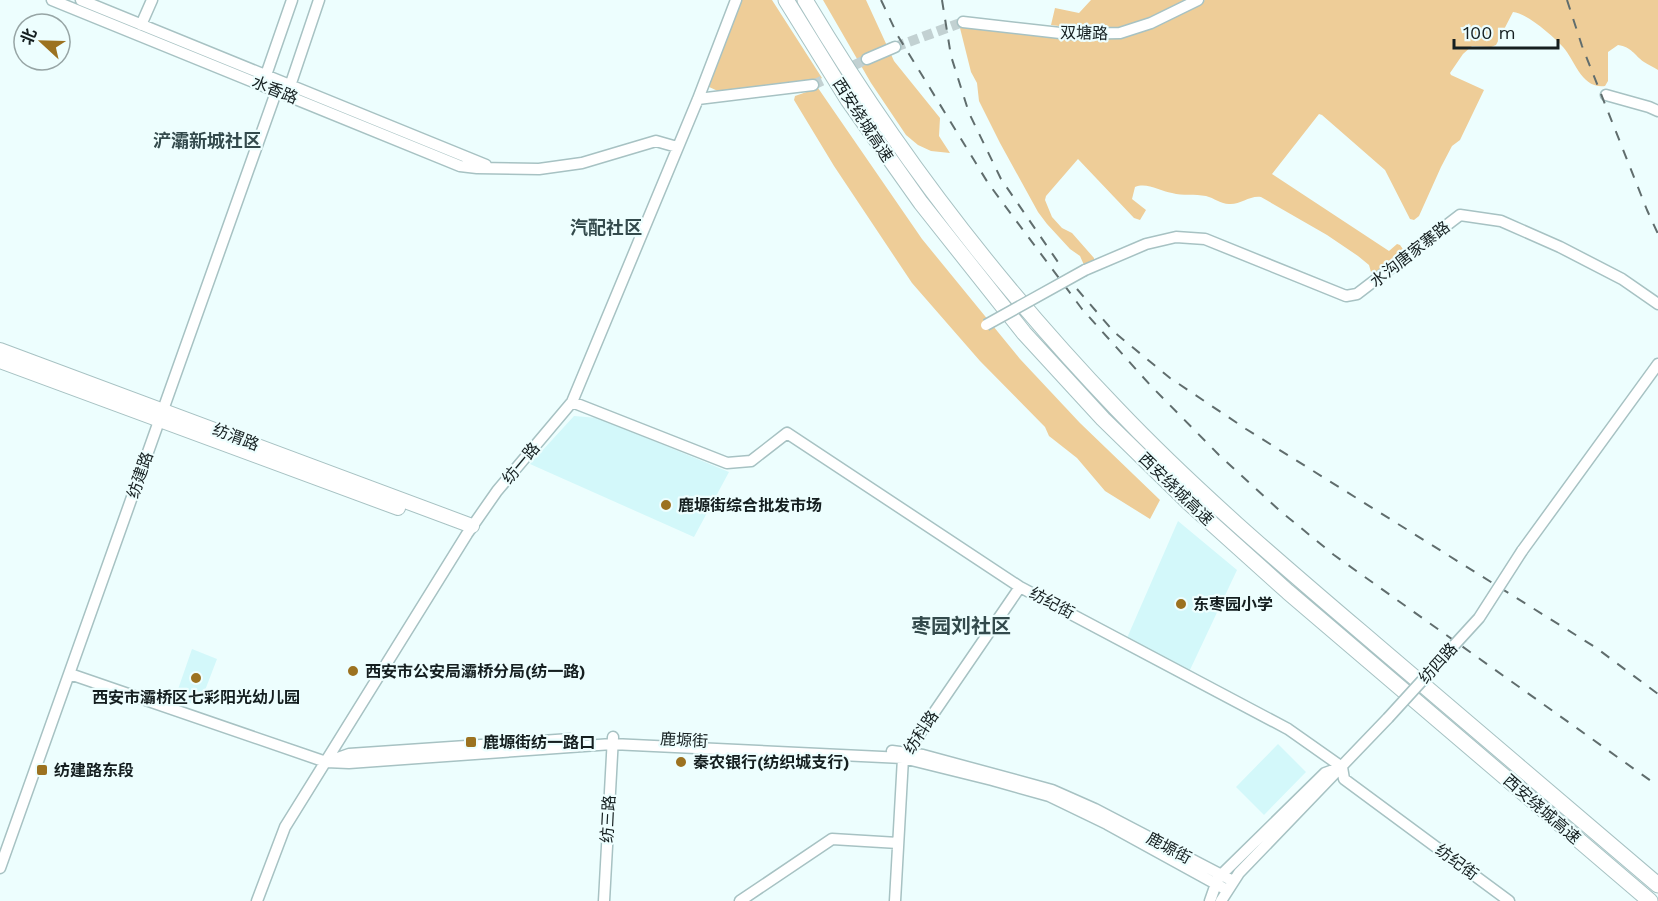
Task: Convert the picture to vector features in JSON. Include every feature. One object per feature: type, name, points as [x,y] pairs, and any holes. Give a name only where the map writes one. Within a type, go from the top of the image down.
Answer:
[{"type":"highway","name":"西安绕城高速","points":[[786,0],[848,100],[921,203],[1024,333],[1103,418],[1161,476],[1288,592],[1650,901]]},
{"type":"highway","name":"西安绕城高速","points":[[805,0],[846,68],[909,160],[995,272],[1055,343],[1134,427],[1300,580],[1658,885]]},
{"type":"highway","points":[[814,0],[846,68]]},
{"type":"main road","name":"纺渭路","points":[[0,350],[161,415],[470,530]]},
{"type":"main road","name":"纺渭路","points":[[0,361],[161,415]]},
{"type":"street","name":"水香路","points":[[52,0],[282,86],[460,166],[539,169],[573,165],[656,141],[677,147]]},
{"type":"street","name":"水香路","points":[[81,0],[266,75],[282,86]]},
{"type":"street","points":[[141,25],[152,0]]},
{"type":"street","points":[[266,75],[292,0]]},
{"type":"street","name":"纺建路","points":[[0,868],[161,415],[282,86],[319,0]]},
{"type":"street","name":"纺一路","points":[[256,901],[280,836],[470,530],[496,491],[572,402],[698,99],[736,0]]},
{"type":"street","name":"双塘路","points":[[963,22],[1068,34],[1120,33],[1151,23],[1198,0]]},
{"type":"street","points":[[867,59],[895,47]]},
{"type":"street","points":[[698,99],[813,85]]},
{"type":"street","points":[[1606,95],[1658,111]]},
{"type":"street","name":"水沟唐家寨路","points":[[986,325],[1085,270],[1146,244],[1176,237],[1205,239],[1346,296],[1358,294],[1460,215],[1501,221],[1550,243],[1622,279],[1658,304]]},
{"type":"street","name":"纺四路","points":[[1221,901],[1230,885],[1479,618],[1522,551],[1658,364]]},
{"type":"street","name":"纺纪街","points":[[572,402],[727,464],[751,461],[787,433],[1020,587],[1288,729],[1342,767],[1344,779],[1509,901]]},
{"type":"street","name":"纺科路","points":[[895,901],[905,755],[1020,587]]},
{"type":"street","name":"鹿塬街","points":[[70,674],[326,762],[349,763],[612,740],[905,755],[1056,799],[1230,885]]},
{"type":"street","name":"纺三路","points":[[604,901],[612,740]]},
{"type":"street","name":"纺四路","points":[[1210,901],[1218,879],[1325,773],[1342,767]]},
{"type":"street","points":[[740,901],[832,839],[898,843]]},
{"type":"shaded area","points":[[741,0],[772,0],[822,78],[815,82],[720,92],[707,86]]},
{"type":"shaded area","points":[[823,0],[866,0],[894,61],[940,118],[939,136],[950,153],[931,151],[918,145],[906,135],[871,83]]},
{"type":"shaded area","points":[[1091,0],[1187,0],[1149,19],[1118,28],[1094,29],[1051,25],[1055,8],[1079,13]]},
{"type":"shaded area","points":[[1205,0],[1658,0],[1658,70],[1644,62],[1630,49],[1618,45],[1608,52],[1608,81],[1605,86],[1597,86],[1584,78],[1563,47],[1553,37],[1532,21],[1513,12],[1496,45],[1472,46],[1463,54],[1450,73],[1484,90],[1460,140],[1452,146],[1419,216],[1414,220],[1410,219],[1385,170],[1319,114],[1272,174],[1389,251],[1397,244],[1400,245],[1405,252],[1376,275],[1358,256],[1327,235],[1261,197],[1226,204],[1206,196],[1176,194],[1149,186],[1140,186],[1135,187],[1132,199],[1146,210],[1140,220],[1134,218],[1078,159],[1045,200],[1052,217],[1062,228],[1072,233],[1094,258],[1094,262],[1084,265],[1080,256],[1070,249],[1038,212],[1000,143],[979,101],[977,83],[971,72],[959,24],[1109,38],[1173,17]]},
{"type":"shaded area","points":[[818,88],[922,239],[1020,359],[1080,423],[1160,500],[1150,519],[1105,491],[1077,458],[1049,436],[1045,427],[980,361],[912,283],[834,166],[794,100],[795,96]]},
{"type":"shaded area","name":"鹿塬街综合批发市场","points":[[574,416],[598,418],[729,472],[694,537],[530,464]]},
{"type":"shaded area","name":"东枣园小学","points":[[1178,521],[1237,570],[1189,672],[1127,638]]},
{"type":"shaded area","name":"西安市灞桥区七彩阳光幼儿园","points":[[192,649],[217,659],[199,706],[175,698]]},
{"type":"shaded area","points":[[1278,744],[1306,772],[1264,815],[1236,787]]},
{"type":"tunnel","points":[[895,47],[963,22]]},
{"type":"tunnel","points":[[813,85],[867,59]]},
{"type":"railway","points":[[881,0],[898,36],[988,183],[1082,309],[1151,386],[1219,455],[1279,510],[1334,555],[1658,786]]},
{"type":"railway","points":[[942,0],[951,56],[969,113],[1001,179],[1060,265]]},
{"type":"railway","points":[[1567,0],[1582,46],[1658,234]]},
{"type":"railway","points":[[1077,289],[1114,332],[1170,378],[1246,429],[1595,647],[1658,694]]},
{"type":"place","name":"鹿塬街综合批发市场","points":[[666,505]]},
{"type":"place","name":"东枣园小学","points":[[1181,604]]},
{"type":"place","name":"西安市公安局灞桥分局(纺一路)","points":[[353,671]]},
{"type":"place","name":"西安市灞桥区七彩阳光幼儿园","points":[[196,678]]},
{"type":"place","name":"鹿塬街纺一路口","points":[[471,742]]},
{"type":"place","name":"秦农银行(纺织城支行)","points":[[681,762]]},
{"type":"place","name":"纺建路东段","points":[[42,770]]},
{"type":"district","name":"浐灞新城社区","points":[[207,140]]},
{"type":"district","name":"汽配社区","points":[[606,227]]},
{"type":"district","name":"枣园刘社区","points":[[961,626]]}]
